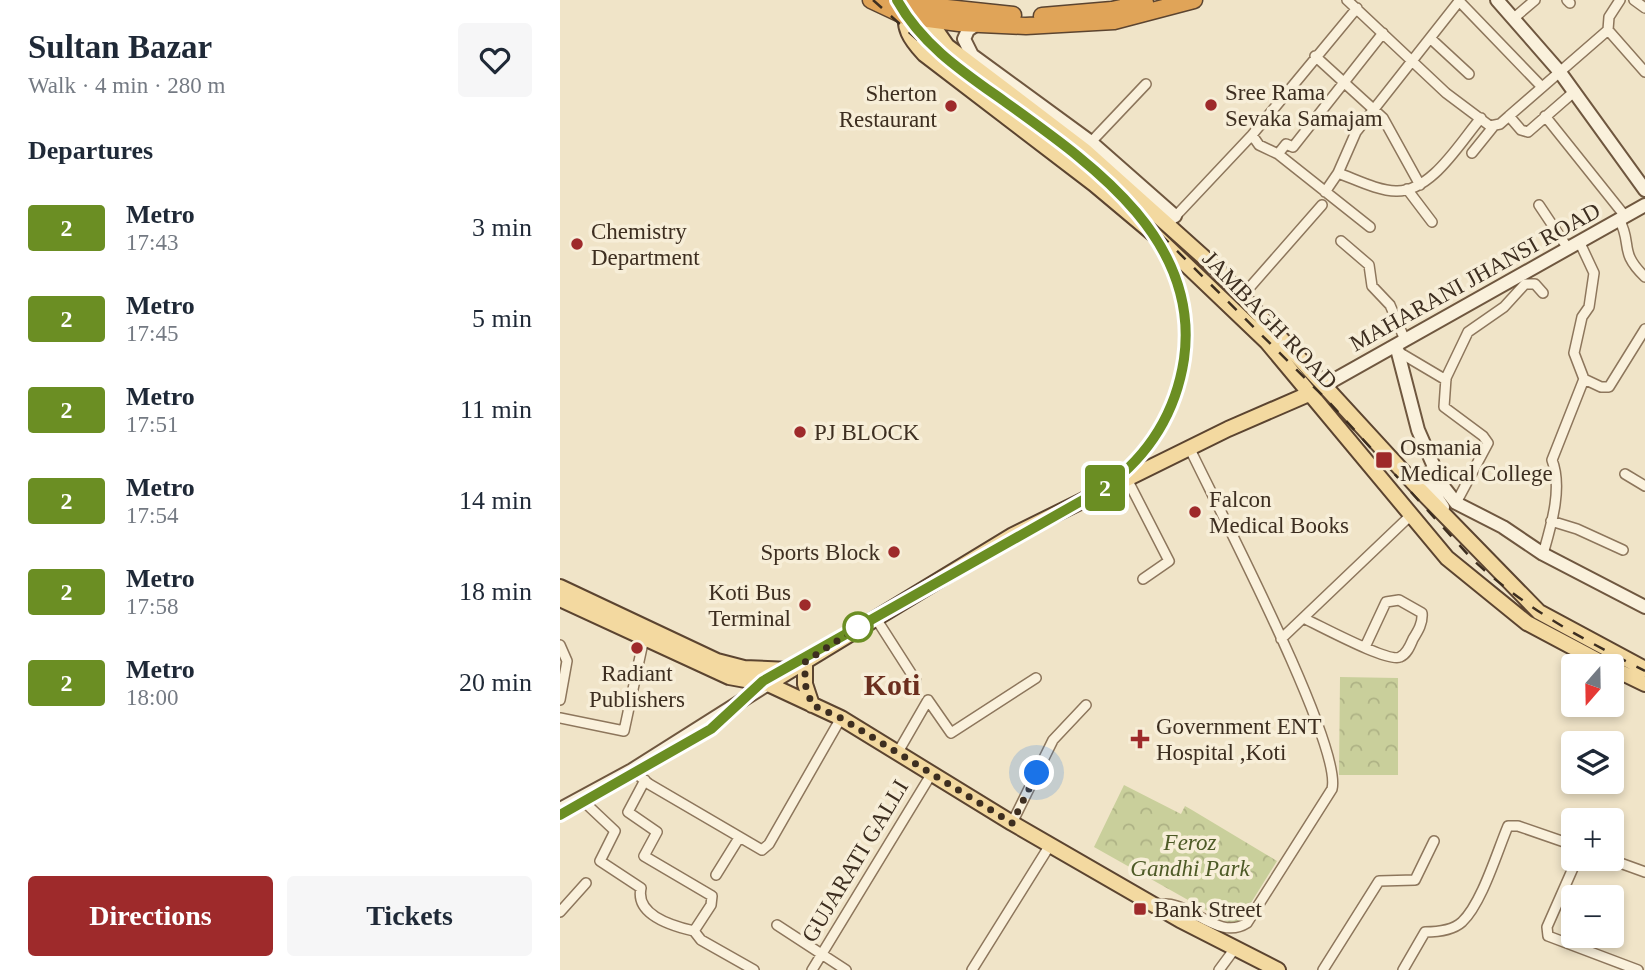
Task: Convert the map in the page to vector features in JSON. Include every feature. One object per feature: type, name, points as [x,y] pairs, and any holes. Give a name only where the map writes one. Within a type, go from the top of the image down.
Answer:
[{"type":"highway","points":[[871,0],[1004,15],[1054,16],[1157,0]]},
{"type":"highway","points":[[909,6],[928,20],[1071,26],[1114,21],[1194,0]]},
{"type":"main road","name":"JAMBAGH ROAD","points":[[909,6],[909,36],[924,54],[1094,184],[1156,236],[1267,342],[1447,558],[1520,617],[1587,654]]},
{"type":"main road","name":"JAMBAGH ROAD","points":[[928,20],[947,46],[1172,220],[1395,462],[1534,607],[1561,625],[1645,669]]},
{"type":"main road","points":[[768,684],[1013,535],[1311,393]]},
{"type":"main road","points":[[1391,490],[1389,475],[1395,462]]},
{"type":"main road","points":[[560,587],[717,661],[744,668],[798,666]]},
{"type":"main road","points":[[560,600],[729,677],[768,684],[841,718],[1050,845],[1275,969]]},
{"type":"main road","points":[[1520,617],[1527,616],[1534,607]]},
{"type":"main road","points":[[798,666],[812,705]]},
{"type":"main road","name":"JAMBAGH ROAD","points":[[1624,674],[1645,684]]},
{"type":"street","points":[[1325,192],[1338,173],[1356,132],[1459,0],[1541,86]]},
{"type":"street","points":[[1497,0],[1575,91],[1645,190]]},
{"type":"street","points":[[1514,18],[1535,0]]},
{"type":"street","points":[[1472,153],[1493,127],[1608,30],[1609,17],[1620,0]]},
{"type":"street","points":[[1634,0],[1645,8]]},
{"type":"street","points":[[977,24],[968,30],[964,39],[972,55],[1091,142],[1172,220],[1252,135],[1315,56],[1351,2],[1446,93],[1493,127]]},
{"type":"street","points":[[1608,30],[1645,72]]},
{"type":"street","points":[[1278,154],[1286,144],[1293,146],[1383,33]]},
{"type":"street","points":[[1430,38],[1469,74]]},
{"type":"street","points":[[1315,56],[1374,108],[1401,145],[1406,161],[1420,184]]},
{"type":"street","points":[[1091,142],[1146,84]]},
{"type":"street","points":[[1508,116],[1525,132],[1575,91]]},
{"type":"street","points":[[1545,116],[1622,218],[1628,258],[1645,277]]},
{"type":"street","points":[[1338,173],[1395,191],[1420,184],[1481,118]]},
{"type":"street","points":[[1252,135],[1259,145],[1278,154],[1370,227]]},
{"type":"street","points":[[1407,189],[1432,222]]},
{"type":"street","points":[[1243,295],[1322,205]]},
{"type":"street","points":[[1539,205],[1567,247]]},
{"type":"street","name":"MAHARANI JHANSI ROAD","points":[[1325,385],[1399,346],[1578,240],[1645,205]]},
{"type":"street","points":[[1542,554],[1552,521],[1555,469],[1552,460],[1584,379],[1574,353],[1582,317],[1589,307],[1594,273],[1578,240]]},
{"type":"street","points":[[1341,241],[1369,265],[1372,286],[1390,305],[1418,430],[1442,485],[1456,503],[1503,527],[1542,554],[1645,607]]},
{"type":"street","points":[[1456,503],[1488,443],[1483,436],[1444,407],[1446,380],[1470,330],[1504,307],[1525,284],[1535,284],[1543,293]]},
{"type":"street","points":[[1584,379],[1601,387],[1609,387],[1641,343],[1645,329]]},
{"type":"street","points":[[1399,346],[1446,380]]},
{"type":"street","points":[[1155,905],[1171,904],[1226,927],[1237,928],[1247,923],[1332,789],[1332,765],[1282,639],[1190,449]]},
{"type":"street","points":[[1434,467],[1425,480],[1452,522]]},
{"type":"street","points":[[1625,474],[1645,486]]},
{"type":"street","points":[[1127,480],[1169,561],[1143,579]]},
{"type":"street","points":[[1282,639],[1411,515]]},
{"type":"street","points":[[1552,521],[1585,532],[1622,550]]},
{"type":"street","points":[[1303,618],[1365,647],[1393,659],[1401,657],[1419,628],[1422,613],[1399,600],[1385,602],[1365,647]]},
{"type":"street","points":[[875,617],[916,681]]},
{"type":"street","points":[[560,718],[624,731],[644,638]]},
{"type":"street","points":[[560,645],[567,661],[560,700]]},
{"type":"street","points":[[898,752],[928,700],[951,733],[1036,678]]},
{"type":"street","points":[[561,807],[632,770],[768,684]]},
{"type":"street","points":[[1012,823],[1054,740],[1086,705]]},
{"type":"street","points":[[632,770],[762,850],[769,844],[841,718]]},
{"type":"street","name":"GUJARATI GALLI","points":[[812,970],[932,773]]},
{"type":"street","points":[[645,780],[628,812],[657,832],[643,856],[712,896],[711,905],[694,931]]},
{"type":"street","points":[[580,798],[615,831],[600,861],[641,888],[639,899],[643,907],[673,926],[694,931],[701,940],[753,970]]},
{"type":"street","points":[[1403,970],[1425,932],[1440,932],[1461,923],[1472,907],[1508,826],[1518,826],[1561,841]]},
{"type":"street","points":[[716,875],[739,838]]},
{"type":"street","points":[[1323,970],[1378,881],[1415,880],[1434,841]]},
{"type":"street","points":[[972,970],[1050,845]]},
{"type":"street","points":[[1624,864],[1645,872]]},
{"type":"street","points":[[1572,871],[1547,927],[1548,936],[1638,970]]},
{"type":"street","points":[[560,912],[586,883]]},
{"type":"street","points":[[777,925],[846,970]]},
{"type":"street","points":[[1219,970],[1236,947]]},
{"type":"green space","points":[[1340,677],[1398,678],[1398,775],[1339,775]]},
{"type":"green space","name":"Feroz Gandhi Park","points":[[1124,785],[1181,814],[1185,806],[1277,861],[1236,927],[1094,847]]},
{"type":"railway","points":[[873,0],[920,42]]},
{"type":"railway","points":[[560,815],[711,729],[763,681],[1106,487],[1147,447],[1175,397],[1184,359],[1184,314],[1174,274],[1155,237],[1129,204],[1098,174],[941,53],[917,29],[897,0]]},
{"type":"railway","points":[[1160,234],[1328,401],[1472,559],[1534,608],[1645,671]]},
{"type":"metro line","name":"2","points":[[560,815],[711,729],[763,681],[1106,487],[1131,467],[1150,444],[1172,405],[1185,354],[1184,311],[1174,271],[1148,224],[1118,192],[1069,151],[938,52],[908,19],[897,0]]},
{"type":"place","name":"Sree Rama Sevaka Samajam","points":[[1211,105]]},
{"type":"place","name":"Sherton Restaurant","points":[[951,106]]},
{"type":"place","name":"Chemistry Department","points":[[577,244]]},
{"type":"place","name":"PJ BLOCK","points":[[800,432]]},
{"type":"place","name":"Osmania Medical College","points":[[1384,460]]},
{"type":"place","name":"Falcon Medical Books","points":[[1195,512]]},
{"type":"place","name":"Sports Block","points":[[894,552]]},
{"type":"place","name":"Koti Bus Terminal","points":[[805,605]]},
{"type":"place","name":"Radiant Publishers","points":[[637,648]]},
{"type":"place","name":"Government ENT Hospital ,Koti","points":[[1140,739]]},
{"type":"place","name":"Bank Street","points":[[1140,909]]},
{"type":"district","name":"Koti","points":[[892,684]]},
{"type":"route","points":[[858,627],[805,662],[805,684],[812,705],[841,718],[1012,823],[1037,773]]}]
